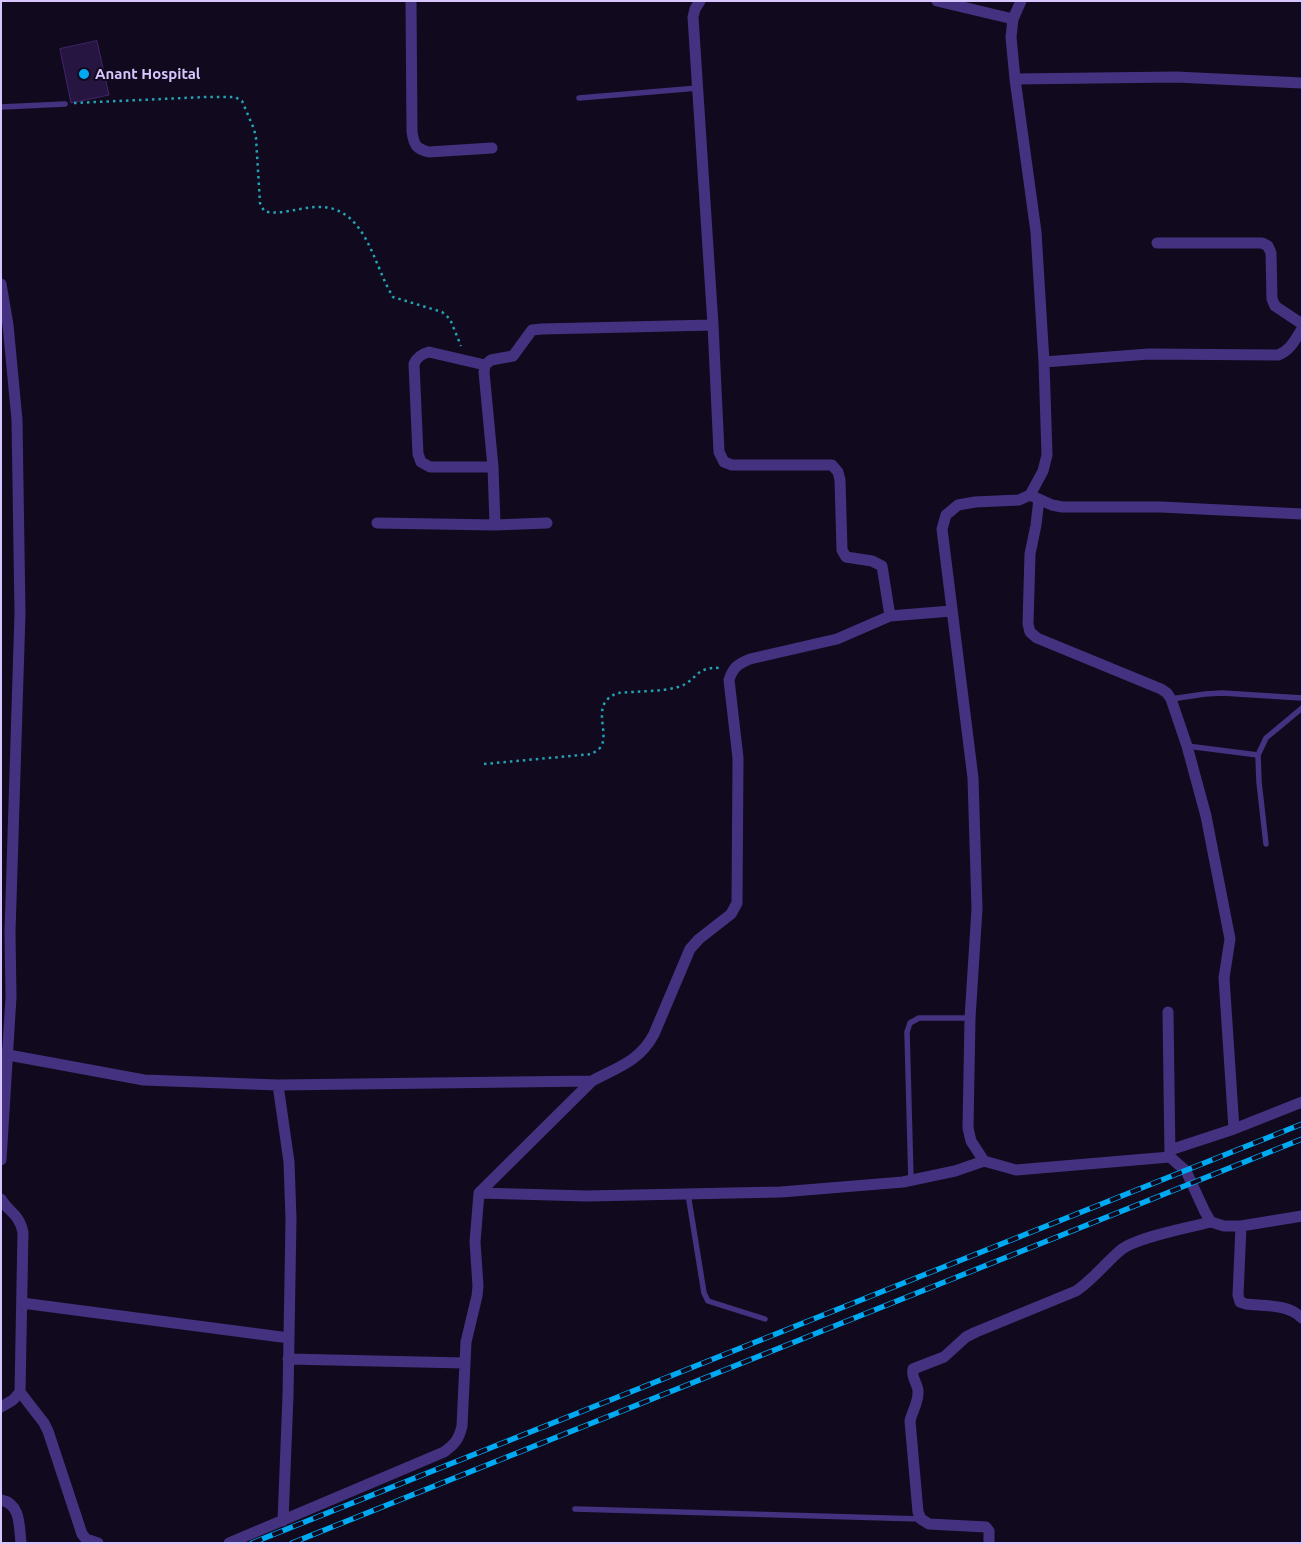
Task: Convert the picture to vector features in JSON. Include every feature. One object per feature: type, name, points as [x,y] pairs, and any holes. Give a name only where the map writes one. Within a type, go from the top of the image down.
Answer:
[{"type":"street","points":[[411,1],[412,132],[414,144],[420,150],[429,152],[492,148]]},
{"type":"street","points":[[700,1],[693,17],[713,325],[719,452],[724,462],[732,465],[832,465],[838,472],[840,480],[842,550],[846,557],[872,561],[882,566],[890,616]]},
{"type":"street","points":[[937,1],[1013,19]]},
{"type":"street","points":[[1021,1],[1013,19],[1012,38],[1015,79],[1026,148],[1036,232],[1044,362],[1047,455],[1044,471],[1034,497],[1036,525],[1030,554],[1028,624],[1030,632],[1037,638],[1161,689],[1171,699],[1187,746],[1206,816],[1230,939],[1224,978],[1234,1129]]},
{"type":"street","points":[[1015,79],[1176,76],[1302,83]]},
{"type":"street","points":[[1157,243],[1262,243],[1268,246],[1272,253],[1272,299],[1275,306],[1302,324]]},
{"type":"street","points":[[1,284],[8,325],[17,420],[20,613],[6,932],[11,996],[5,1054],[1,1160]]},
{"type":"street","points":[[493,467],[430,467],[421,462],[418,454],[414,364],[416,358],[429,352],[485,364],[491,360],[513,356],[532,330],[713,325]]},
{"type":"street","points":[[1044,362],[1149,354],[1278,355],[1285,353],[1302,329]]},
{"type":"street","points":[[485,364],[484,372],[493,467],[495,525]]},
{"type":"street","points":[[984,1161],[971,1141],[968,1128],[970,1018],[977,909],[973,778],[942,529],[946,515],[958,506],[975,502],[1019,500],[1034,497],[1052,505],[1062,506],[1162,507],[1302,514]]},
{"type":"street","points":[[377,523],[495,525],[547,523]]},
{"type":"street","points":[[229,1543],[444,1452],[460,1436],[466,1342],[478,1291],[475,1242],[479,1193],[592,1081],[637,1056],[647,1047],[690,949],[699,939],[731,914],[737,903],[738,758],[729,680],[732,670],[740,663],[837,638],[890,616],[951,611]]},
{"type":"street","points":[[1168,1012],[1170,1154],[1186,1170],[1211,1222]]},
{"type":"street","points":[[5,1054],[144,1080],[278,1085],[592,1081]]},
{"type":"street","points":[[278,1085],[289,1162],[291,1219],[289,1338],[282,1521]]},
{"type":"street","points":[[479,1193],[587,1196],[782,1192],[911,1181],[955,1171],[984,1161],[1016,1170],[1170,1154],[1302,1102]]},
{"type":"street","points":[[1,1199],[15,1213],[21,1222],[23,1232],[20,1392],[48,1431],[82,1534],[86,1540],[98,1543]]},
{"type":"street","points":[[989,1543],[989,1531],[986,1527],[929,1524],[921,1519],[918,1512],[910,1421],[918,1396],[918,1389],[912,1376],[914,1369],[944,1357],[966,1337],[976,1332],[1076,1291],[1124,1248],[1136,1242],[1211,1222],[1224,1226],[1241,1226],[1302,1216]]},
{"type":"street","points":[[1241,1226],[1238,1295],[1240,1302],[1295,1311],[1302,1318]]},
{"type":"street","points":[[22,1302],[289,1338]]},
{"type":"street","points":[[288,1359],[464,1363]]},
{"type":"street","points":[[1,1407],[13,1400],[20,1392]]},
{"type":"street","points":[[1,1500],[9,1502],[15,1508],[21,1543]]},
{"type":"lane","points":[[579,98],[698,88]]},
{"type":"lane","points":[[1,107],[65,104]]},
{"type":"lane","points":[[1171,699],[1222,693],[1302,698]]},
{"type":"lane","points":[[1266,844],[1258,755],[1266,738],[1302,708]]},
{"type":"lane","points":[[1187,746],[1258,755]]},
{"type":"lane","points":[[911,1181],[907,1032],[910,1023],[919,1018],[970,1018]]},
{"type":"lane","points":[[688,1194],[704,1294],[708,1301],[765,1319]]},
{"type":"lane","points":[[575,1509],[921,1519]]},
{"type":"path","points":[[65,104],[206,97],[235,97],[242,100],[254,129],[260,203],[264,211],[271,213],[328,207],[357,224],[364,233],[393,297],[442,312],[450,318],[465,360]]},
{"type":"path","points":[[484,764],[592,754],[599,749],[602,742],[603,708],[605,700],[611,696],[618,693],[676,688],[685,685],[698,672],[705,669],[732,670]]},
{"type":"building","points":[[97,41],[109,95],[71,103],[60,49]]},
{"type":"railway","points":[[252,1543],[1302,1124]]},
{"type":"railway","points":[[292,1543],[1302,1139]]},
{"type":"place","name":"Anant Hospital","points":[[84,74]]}]
